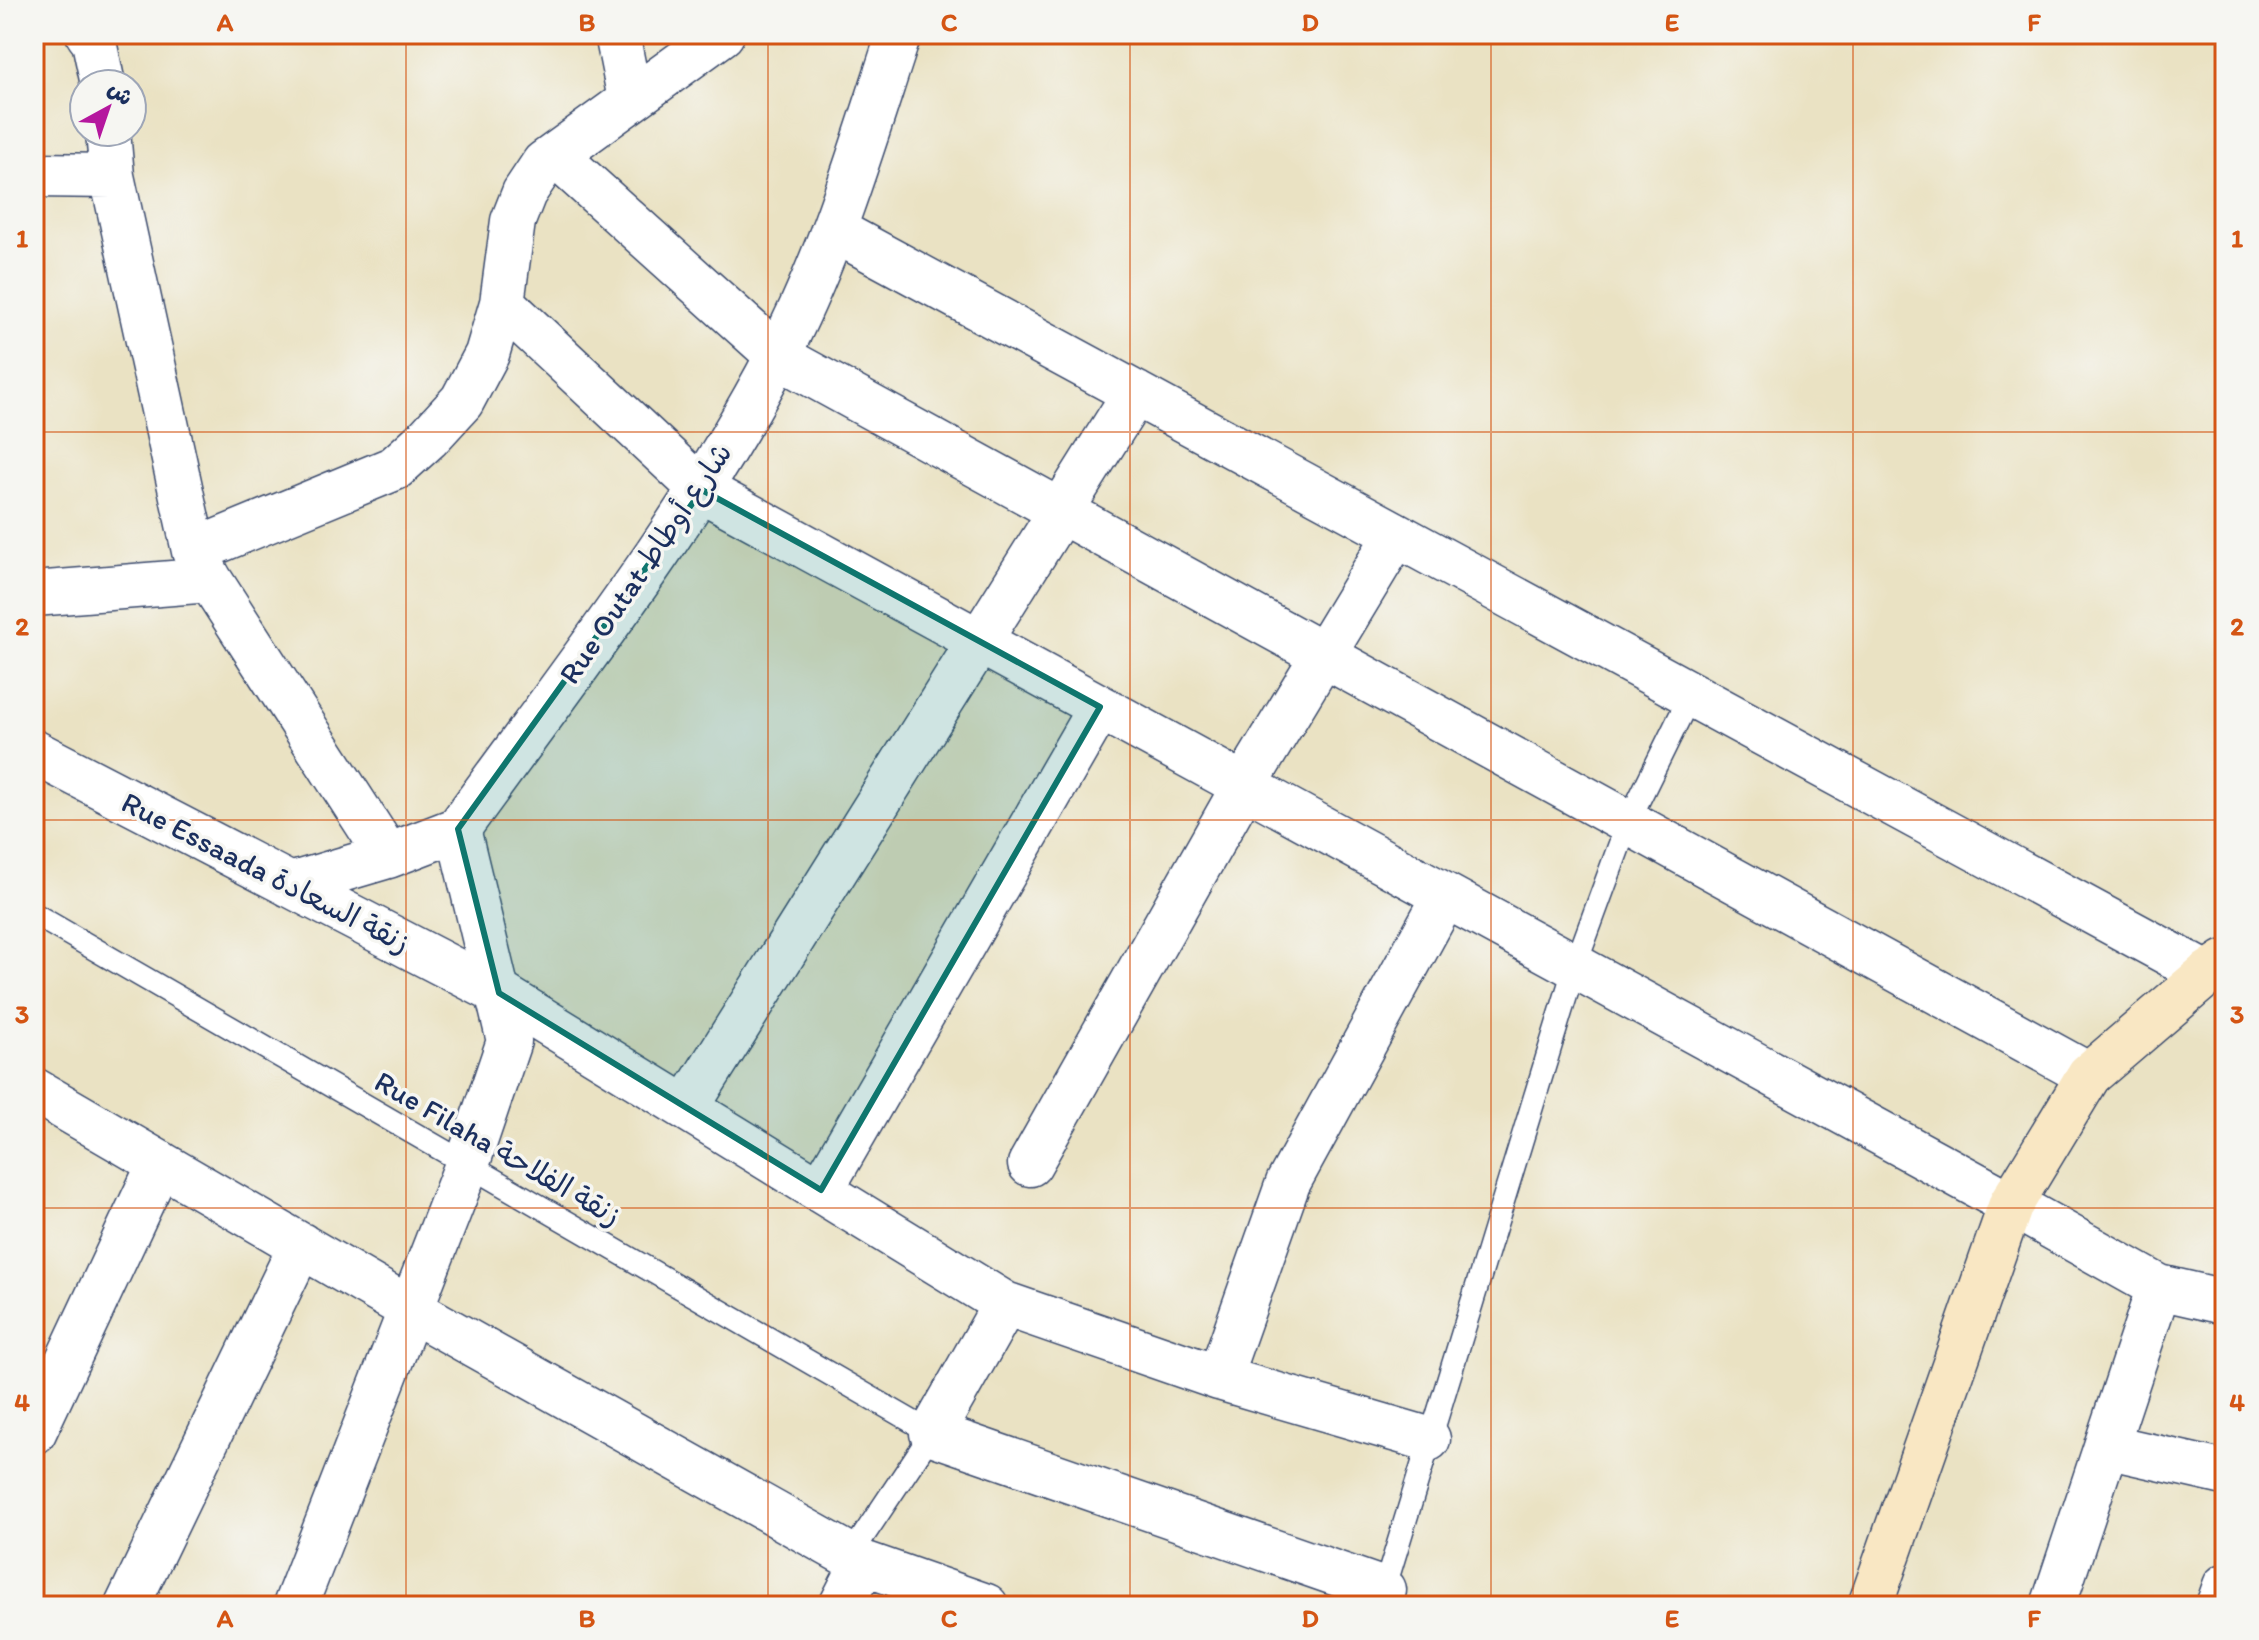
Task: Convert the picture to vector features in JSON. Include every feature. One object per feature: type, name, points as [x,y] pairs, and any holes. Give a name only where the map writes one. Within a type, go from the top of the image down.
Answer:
[{"type":"street","points":[[88,34],[94,42],[100,68]]},
{"type":"street","points":[[617,34],[630,99]]},
{"type":"street","points":[[34,594],[202,566],[395,468],[462,401],[487,354],[502,303],[513,221],[524,193],[544,163],[722,34]]},
{"type":"street","name":"Rue Outat شارع أوطاط","points":[[458,829],[702,490],[778,356],[834,230],[899,34]]},
{"type":"street","points":[[109,148],[112,176],[202,566],[388,856]]},
{"type":"street","points":[[555,155],[778,356],[2089,1075]]},
{"type":"street","points":[[34,175],[112,176]]},
{"type":"street","points":[[834,230],[1691,694],[2216,968],[2089,1075],[2011,1204],[1870,1606]]},
{"type":"street","points":[[502,303],[702,490],[2159,1287],[2225,1302]]},
{"type":"street","points":[[687,1107],[1135,393]]},
{"type":"street","points":[[1030,1164],[1244,786],[1396,535]]},
{"type":"street","points":[[821,1190],[1100,707]]},
{"type":"street","name":"Rue Essaada زنقة السعادة","points":[[34,752],[499,993],[1005,1304],[1219,1378],[1428,1439]]},
{"type":"street","points":[[290,885],[388,856],[458,829],[509,1041],[467,1165],[295,1606]]},
{"type":"street","points":[[1219,1378],[1288,1183],[1445,896]]},
{"type":"street","points":[[34,1090],[410,1309],[857,1560],[986,1606]]},
{"type":"street","points":[[34,1432],[160,1163]]},
{"type":"street","points":[[127,1606],[301,1245]]},
{"type":"street","points":[[2053,1606],[2159,1287]]},
{"type":"street","points":[[1005,1304],[932,1433],[1381,1598]]},
{"type":"street","points":[[2106,1446],[2225,1473]]},
{"type":"street","points":[[841,1606],[857,1560]]},
{"type":"street","points":[[2218,1606],[2225,1586]]},
{"type":"lane","points":[[1381,1598],[1575,966],[1628,822],[1691,694]]},
{"type":"lane","name":"Rue Filaha زنقة الفلاحة","points":[[34,914],[932,1433]]},
{"type":"lane","points":[[857,1560],[932,1433]]},
{"type":"highlighted area","points":[[702,490],[1100,707],[821,1190],[499,993],[458,829]]}]
